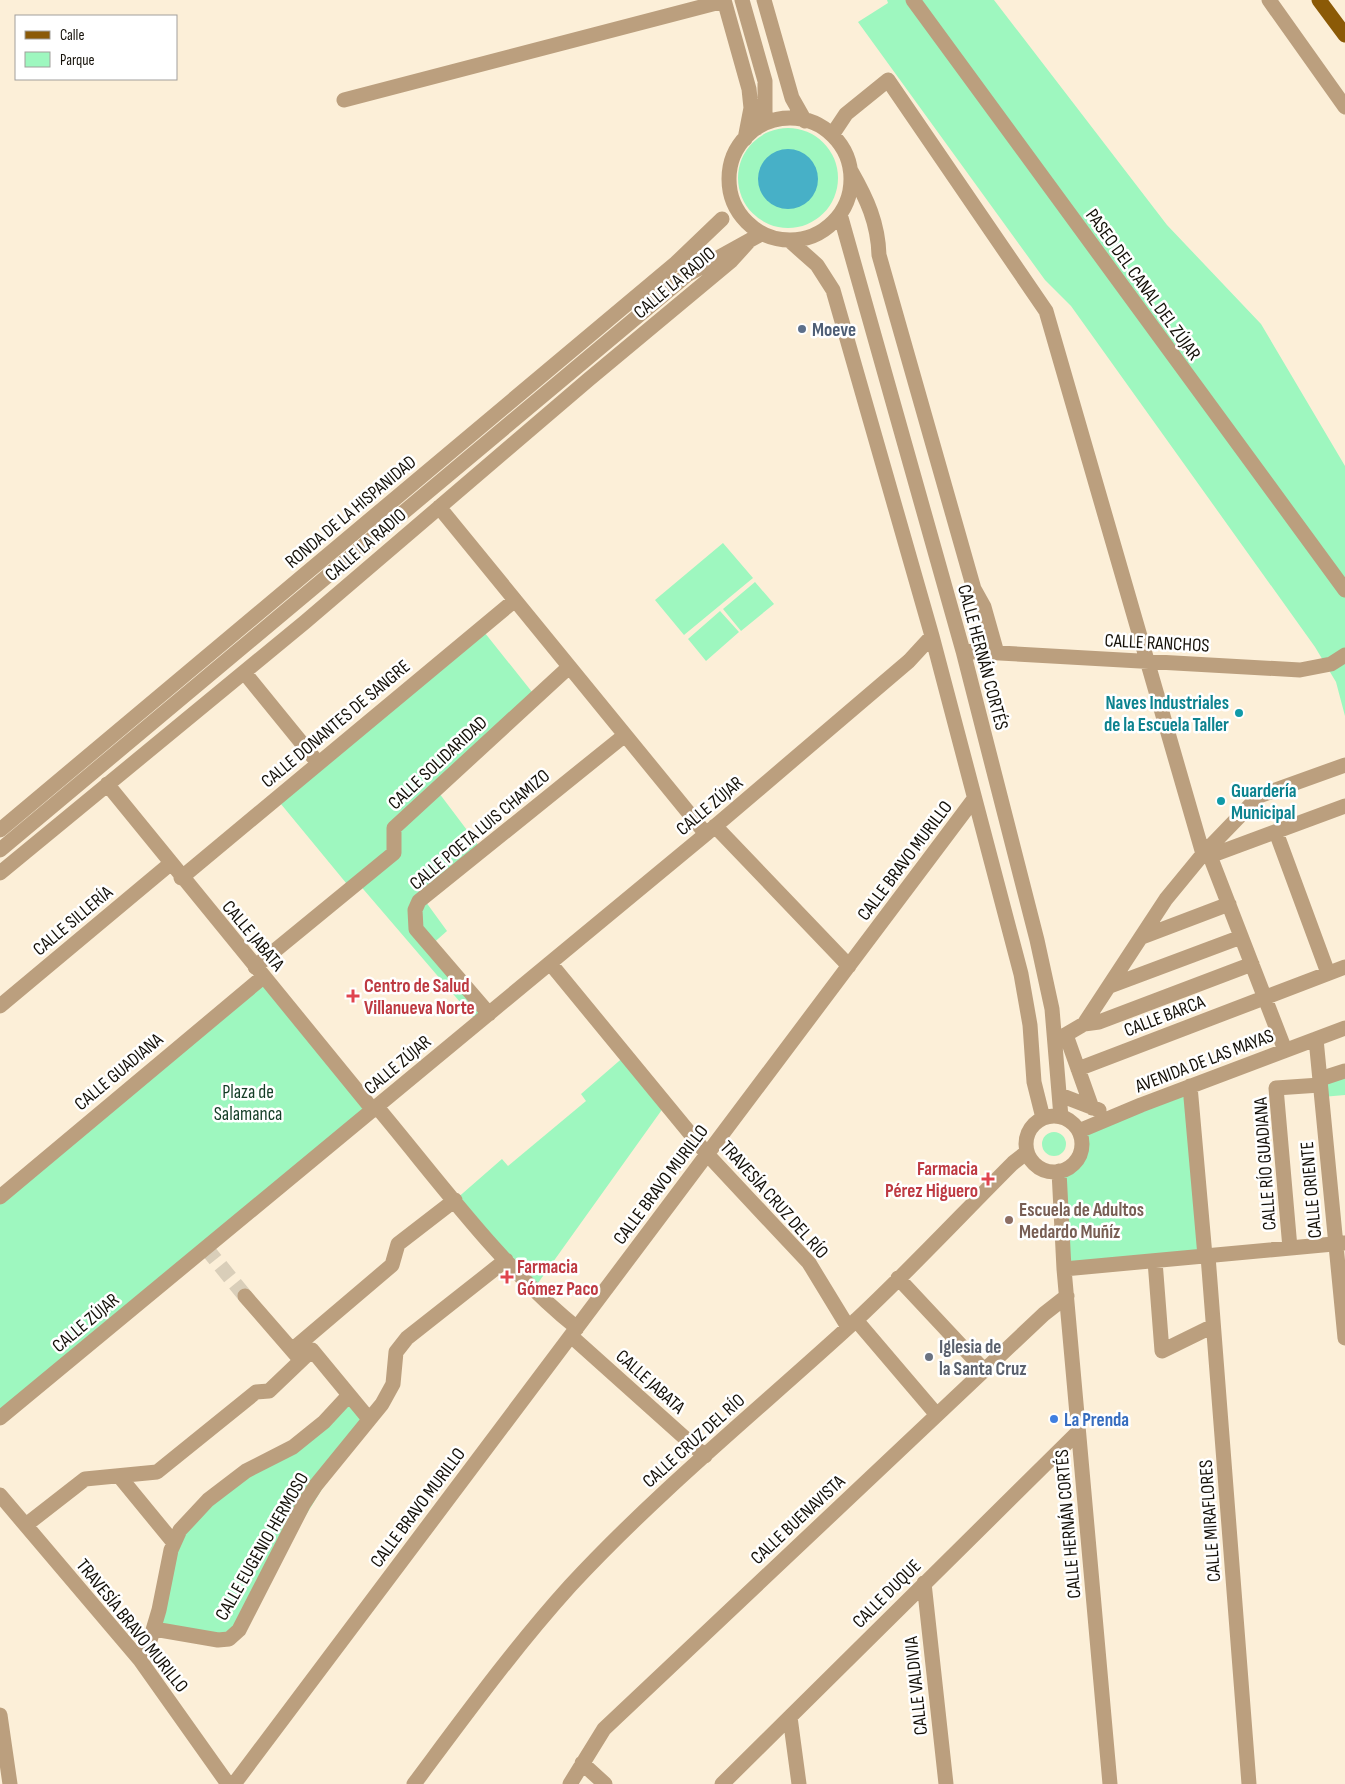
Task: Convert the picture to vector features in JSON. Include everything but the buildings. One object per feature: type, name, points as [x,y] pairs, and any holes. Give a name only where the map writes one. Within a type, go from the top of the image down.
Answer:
[{"type":"main road","points":[[1319,0],[1345,35]]},
{"type":"street","points":[[742,0],[765,81],[765,114],[757,128]]},
{"type":"street","points":[[764,0],[792,98],[805,120]]},
{"type":"street","name":"PASEO DEL CANAL DEL ZÚJAR","points":[[912,0],[1345,590]]},
{"type":"street","points":[[1269,0],[1345,106]]},
{"type":"street","points":[[344,100],[696,4],[724,1],[749,89],[751,108],[744,139],[733,158],[729,177],[731,196],[738,212],[756,237],[790,240],[811,237],[829,227],[846,205],[851,189],[851,171],[845,151],[832,135],[815,123],[795,118],[775,120],[757,128],[744,139]]},
{"type":"street","points":[[832,135],[846,114],[888,80],[1046,311],[1206,855],[1229,904],[1285,1050]]},
{"type":"street","name":"CALLE HERNÁN CORTÉS","points":[[851,171],[868,202],[875,221],[879,255],[974,589],[984,607],[997,653]]},
{"type":"street","name":"RONDA DE LA HISPANIDAD","points":[[687,275],[716,232],[731,196]]},
{"type":"street","name":"CALLE HERNÁN CORTÉS","points":[[840,214],[963,650],[1037,940],[1052,1009],[1061,1038],[1061,1117]]},
{"type":"street","name":"RONDA DE LA HISPANIDAD","points":[[0,830],[676,263],[722,219]]},
{"type":"street","name":"RONDA DE LA HISPANIDAD","points":[[0,850],[687,275],[756,237]]},
{"type":"street","name":"CALLE LA RADIO","points":[[0,873],[244,672],[731,261],[756,237]]},
{"type":"street","points":[[790,240],[817,265],[833,290],[932,636],[1021,974],[1030,1025],[1034,1082],[1043,1118]]},
{"type":"street","points":[[438,507],[625,735],[711,830],[848,966]]},
{"type":"street","name":"CALLE DONANTES DE SANGRE","points":[[181,878],[514,600]]},
{"type":"street","name":"CALLE ZÚJAR","points":[[0,1418],[711,830],[909,661],[932,636]]},
{"type":"street","name":"CALLE RANCHOS","points":[[963,650],[1300,670],[1331,664],[1345,654]]},
{"type":"street","points":[[909,661],[926,659],[938,662]]},
{"type":"street","name":"CALLE SOLIDARIDAD","points":[[259,972],[351,888],[394,853],[394,828],[569,667]]},
{"type":"street","points":[[244,672],[318,763]]},
{"type":"street","name":"CALLE POETA LUIS CHAMIZO","points":[[489,1014],[416,929],[415,910],[419,901],[625,735]]},
{"type":"street","name":"CALLE BARCA","points":[[1084,1024],[1166,899],[1259,796],[1345,765]]},
{"type":"street","name":"CALLE JABATA","points":[[107,784],[181,878],[259,972],[506,1260],[574,1332],[705,1456]]},
{"type":"street","name":"CALLE BRAVO MURILLO","points":[[234,1784],[974,799]]},
{"type":"street","points":[[1206,855],[1276,832],[1345,806]]},
{"type":"street","points":[[1276,832],[1328,974]]},
{"type":"street","name":"CALLE SILLERÍA","points":[[0,1006],[170,864]]},
{"type":"street","points":[[1142,937],[1229,904]]},
{"type":"street","points":[[1110,986],[1241,937]]},
{"type":"street","name":"TRAVESÍA CRUZ DEL RÍO","points":[[550,963],[707,1154],[809,1263],[852,1324],[937,1415]]},
{"type":"street","name":"CALLE BARCA","points":[[1061,1038],[1084,1024],[1099,1022],[1252,964]]},
{"type":"street","name":"CALLE BARCA","points":[[1078,1069],[1345,967]]},
{"type":"street","name":"CALLE GUADIANA","points":[[0,1197],[259,972]]},
{"type":"street","name":"AVENIDA DE LAS MAYAS","points":[[1078,1131],[1190,1086],[1345,1028]]},
{"type":"street","points":[[1061,1038],[1078,1069],[1092,1108]]},
{"type":"street","name":"CALLE ORIENTE","points":[[1316,1039],[1340,1244],[1345,1338]]},
{"type":"street","points":[[1320,1082],[1345,1071]]},
{"type":"street","name":"CALLE RÍO GUADIANA","points":[[1290,1248],[1276,1088],[1320,1082]]},
{"type":"street","name":"CALLE MIRAFLORES","points":[[1190,1086],[1213,1326],[1249,1784]]},
{"type":"street","points":[[1060,1095],[1103,1112],[1123,1112]]},
{"type":"street","points":[[1061,1117],[1070,1120],[1078,1131],[1082,1145],[1080,1154],[1075,1162],[1059,1171],[1041,1169],[1034,1163],[1027,1152],[1026,1138],[1030,1130],[1043,1118],[1061,1117]]},
{"type":"street","name":"CALLE CRUZ DEL RÍO","points":[[414,1784],[480,1694],[570,1587],[678,1477],[705,1456],[852,1324],[1013,1163],[1027,1152]]},
{"type":"street","name":"CALLE HERNÁN CORTÉS","points":[[1059,1171],[1064,1269],[1110,1784]]},
{"type":"street","points":[[26,1525],[85,1479],[157,1472],[256,1392],[269,1391],[301,1354],[392,1265],[398,1244],[455,1200]]},
{"type":"street","points":[[1064,1269],[1340,1244]]},
{"type":"street","name":"CALLE EUGENIO HERMOSO","points":[[154,1629],[218,1640],[229,1639],[239,1630],[303,1505],[316,1485],[369,1419],[393,1384],[396,1352],[407,1338],[506,1260]]},
{"type":"street","points":[[1154,1260],[1162,1351],[1213,1326]]},
{"type":"street","points":[[898,1278],[984,1370]]},
{"type":"street","points":[[245,1296],[301,1354],[349,1394],[369,1419]]},
{"type":"street","name":"CALLE BUENAVISTA","points":[[570,1784],[604,1729],[984,1370],[1044,1314],[1067,1296]]},
{"type":"street","name":"CALLE EUGENIO HERMOSO","points":[[140,1660],[148,1647],[154,1629],[174,1543],[180,1530],[208,1500],[246,1471],[293,1447],[324,1422],[349,1394]]},
{"type":"street","name":"CALLE DUQUE","points":[[722,1784],[1078,1432]]},
{"type":"street","points":[[119,1476],[174,1543]]},
{"type":"street","name":"TRAVESÍA BRAVO MURILLO","points":[[0,1495],[140,1660],[228,1784]]},
{"type":"street","name":"CALLE VALDIVIA","points":[[924,1583],[946,1784]]},
{"type":"street","points":[[0,1715],[10,1784]]},
{"type":"street","points":[[790,1717],[799,1784]]},
{"type":"street","points":[[582,1763],[605,1784]]},
{"type":"green space","points":[[887,0],[994,0],[1167,225],[1261,324],[1345,466],[1345,716],[1336,682],[1315,647],[1071,306],[1045,280],[858,22],[888,3]]},
{"type":"green space","points":[[788,128],[807,132],[823,143],[834,159],[838,178],[834,197],[823,213],[807,224],[788,228],[769,224],[753,213],[742,197],[738,178],[742,159],[753,143],[769,132]]},
{"type":"green space","points":[[723,543],[753,578],[684,635],[655,600]]},
{"type":"green space","points":[[755,582],[774,604],[741,631],[723,609]]},
{"type":"green space","points":[[720,611],[739,632],[706,661],[688,639]]},
{"type":"green space","points":[[481,628],[536,697],[436,789],[482,850],[423,898],[447,931],[430,946],[489,1014],[478,1023],[358,883],[351,889],[276,798]]},
{"type":"green space","name":"Plaza de Salamanca","points":[[263,977],[373,1110],[0,1418],[0,1197]]},
{"type":"green space","points":[[626,1055],[666,1104],[533,1290],[455,1200],[502,1159],[508,1166],[586,1101],[581,1094]]},
{"type":"green space","points":[[1345,1071],[1345,1095],[1322,1097],[1320,1079]]},
{"type":"green space","points":[[1190,1086],[1205,1256],[1064,1269],[1059,1171],[1070,1166],[1077,1158],[1081,1148],[1081,1135]]},
{"type":"green space","points":[[1054,1132],[1063,1135],[1066,1144],[1063,1153],[1054,1156],[1045,1153],[1042,1144],[1045,1135]]},
{"type":"green space","points":[[349,1395],[369,1419],[345,1452],[229,1639],[154,1629],[171,1550],[208,1500],[293,1447]]},
{"type":"water","points":[[782,149],[794,149],[805,154],[813,162],[818,173],[816,191],[805,204],[794,209],[782,209],[771,204],[763,196],[758,185],[758,173],[763,162],[771,154]]},
{"type":"tunnel","points":[[206,1248],[245,1296]]},
{"type":"place","name":"Moeve","points":[[802,329]]},
{"type":"place","name":"Naves Industriales de la Escuela Taller","points":[[1239,713]]},
{"type":"place","name":"Guardería Municipal","points":[[1221,801]]},
{"type":"place","name":"Centro de Salud Villanueva Norte","points":[[353,996]]},
{"type":"place","name":"Farmacia Pérez Higuero","points":[[988,1179]]},
{"type":"place","name":"Escuela de Adultos Medardo Muñíz","points":[[1009,1220]]},
{"type":"place","name":"Farmacia Gómez Paco","points":[[507,1277]]},
{"type":"place","name":"Iglesia de la Santa Cruz","points":[[929,1357]]},
{"type":"place","name":"La Prenda","points":[[1054,1419]]}]
